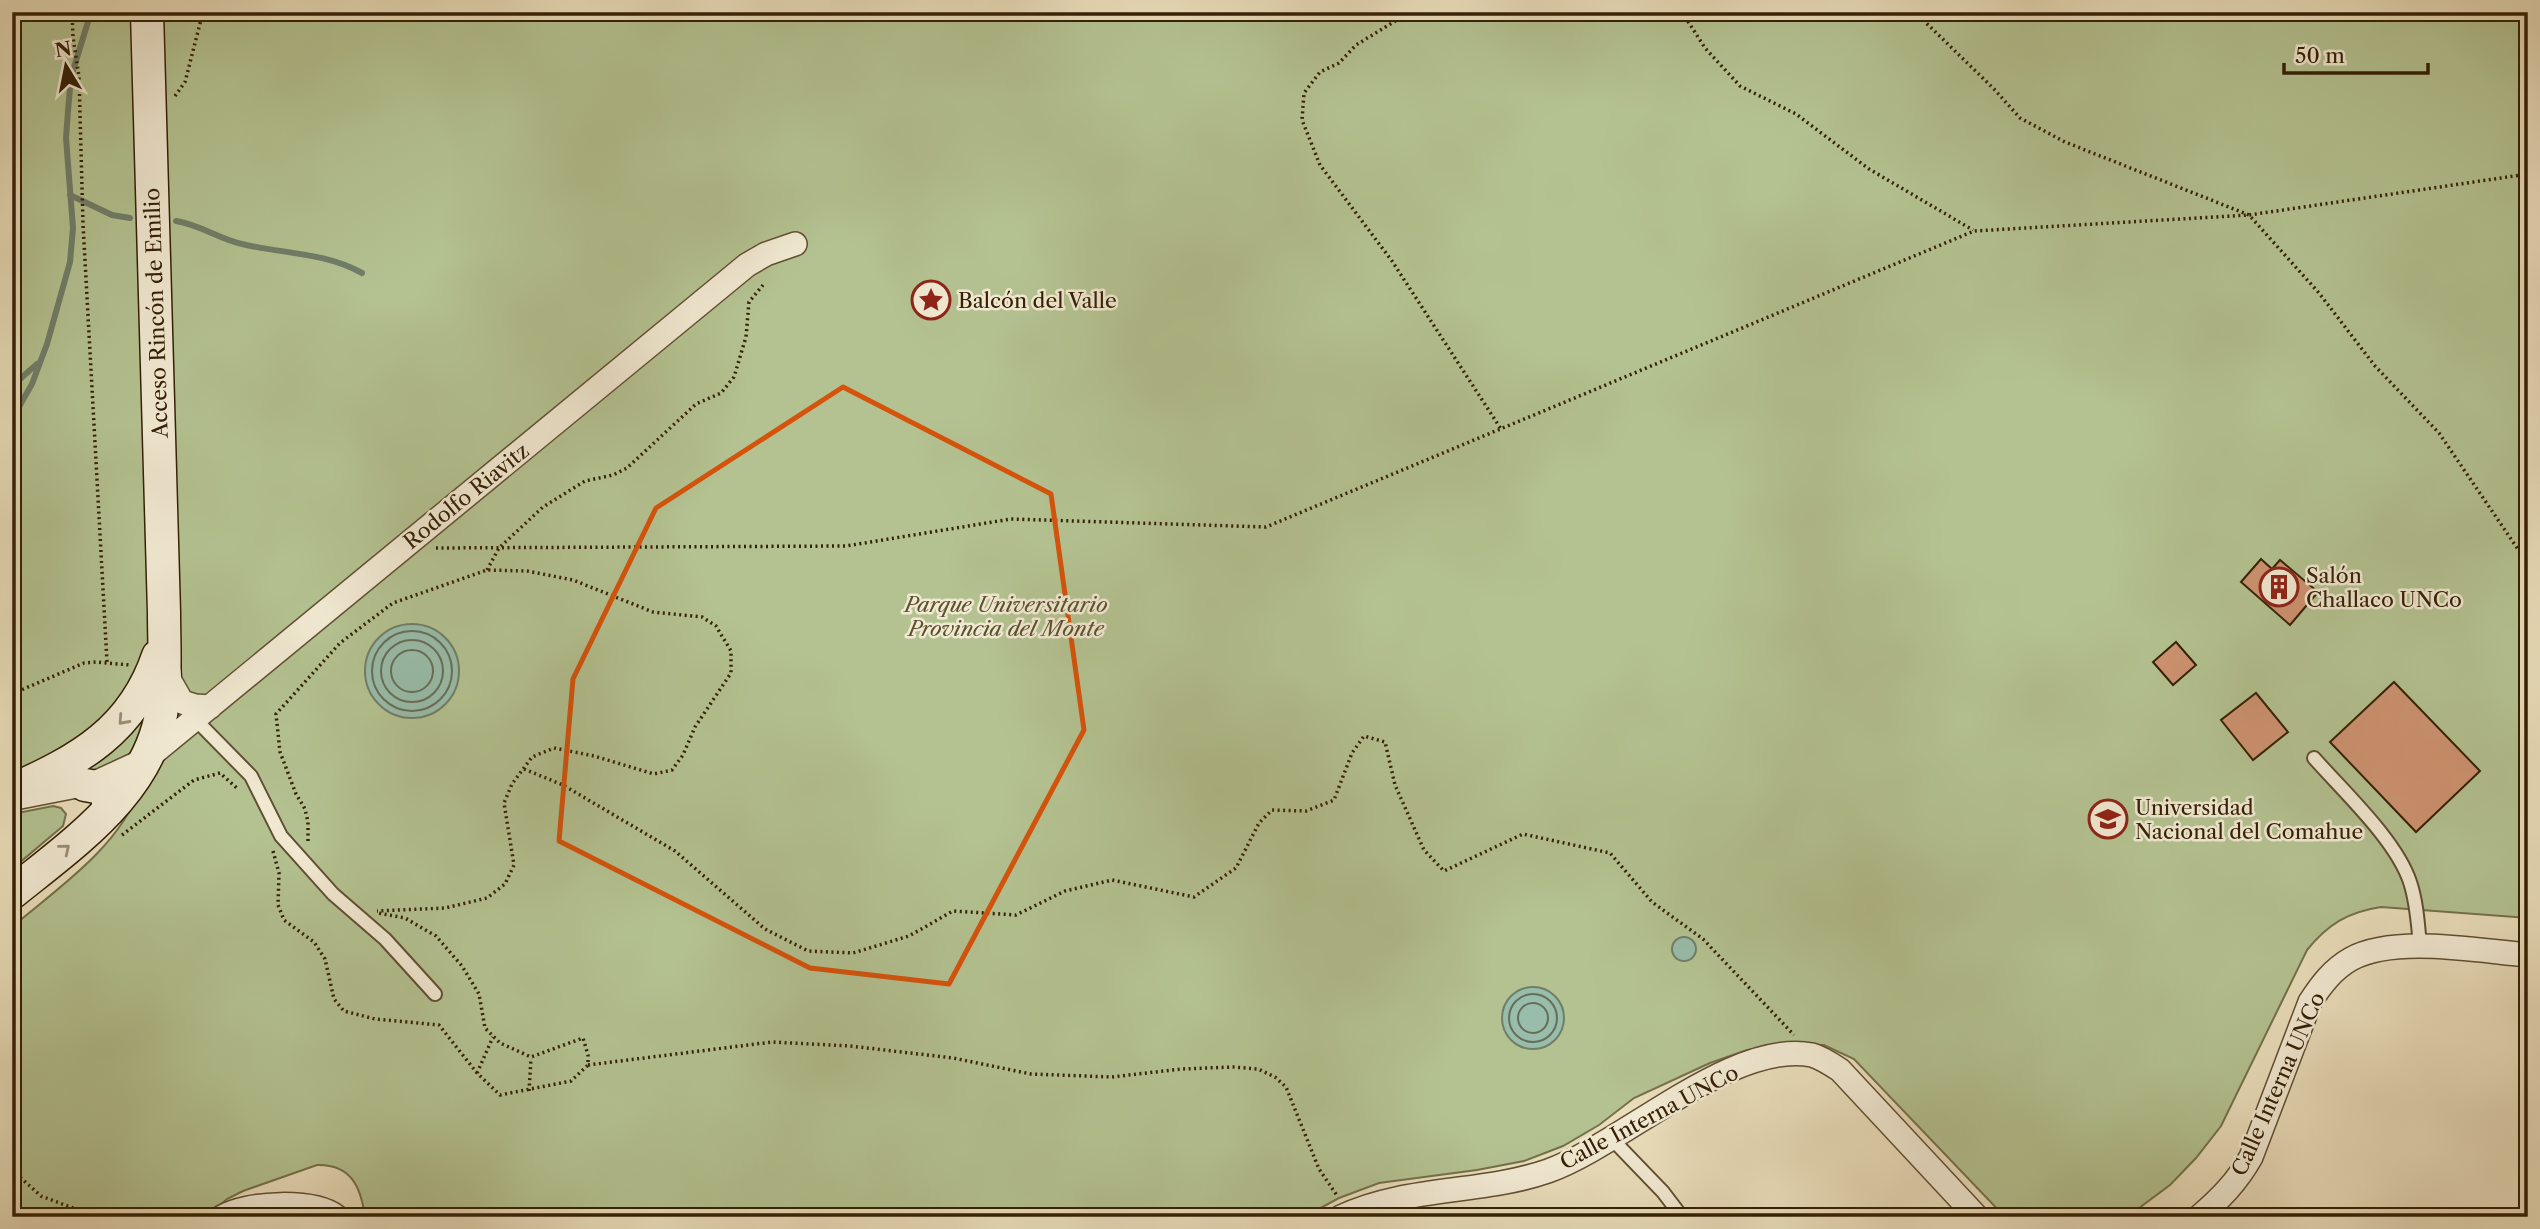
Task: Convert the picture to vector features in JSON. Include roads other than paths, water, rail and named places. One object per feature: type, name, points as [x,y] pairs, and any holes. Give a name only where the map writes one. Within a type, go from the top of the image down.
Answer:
[{"type":"main road","name":"Acceso Rincón de Emilio","points":[[145,760],[155,737],[163,701],[164,613],[147,12]]},
{"type":"main road","name":"Acceso Rincón de Emilio","points":[[12,790],[92,747],[113,732],[128,716],[150,678],[158,657],[164,613]]},
{"type":"main road","name":"Rodolfo Riavitz","points":[[12,893],[108,811],[145,760]]},
{"type":"main road","points":[[85,785],[103,788],[108,798],[108,811]]},
{"type":"street","name":"Rodolfo Riavitz","points":[[12,799],[85,785],[117,774],[145,760],[747,265],[766,254],[795,244]]},
{"type":"street","points":[[164,613],[170,681],[175,693],[187,705],[202,713]]},
{"type":"street","name":"Calle Interna UNCo","points":[[2199,1217],[2232,1188],[2242,1173],[2302,1022],[2320,986],[2334,971],[2359,956],[2384,948],[2420,946],[2528,955]]},
{"type":"street","name":"Calle Interna UNCo","points":[[1345,1215],[1386,1201],[1546,1171],[1569,1162],[1694,1088],[1749,1063],[1798,1054],[1828,1061],[1850,1080],[1977,1217]]},
{"type":"street","points":[[222,1217],[248,1209],[297,1205],[321,1208],[337,1217]]},
{"type":"lane","points":[[202,713],[251,776],[281,836],[333,894],[385,939],[435,995]]},
{"type":"lane","points":[[2314,758],[2385,839],[2402,863],[2416,902],[2420,946]]},
{"type":"lane","points":[[1611,1138],[1663,1192],[1682,1217]]},
{"type":"water","points":[[412,624],[430,628],[445,638],[455,653],[459,671],[455,689],[445,704],[430,714],[412,718],[394,714],[379,704],[369,689],[365,671],[369,653],[379,638],[394,628]]},
{"type":"water","points":[[1684,937],[1695,944],[1696,949],[1689,960],[1684,961],[1673,954],[1672,949],[1679,938]]},
{"type":"water","points":[[1527,987],[1539,987],[1555,996],[1562,1006],[1562,1030],[1555,1040],[1539,1049],[1527,1049],[1516,1044],[1507,1035],[1502,1024],[1502,1012],[1507,1001],[1516,992]]},
{"type":"waterway","points":[[12,419],[32,384],[47,344],[70,262],[73,228],[66,138],[68,111],[71,77],[91,12]]},
{"type":"waterway","points":[[70,195],[112,215],[130,218]]},
{"type":"waterway","points":[[176,221],[234,242],[318,257],[362,273]]},
{"type":"waterway","points":[[12,386],[37,364]]},
{"type":"place","name":"Balcón del Valle","points":[[931,300]]},
{"type":"place","name":"Salón Challaco UNCo","points":[[2279,587]]},
{"type":"place","name":"Universidad Nacional del Comahue","points":[[2108,819]]},
{"type":"park label","name":"Parque Universitario Provincia del Monte","points":[[1006,616]]}]
